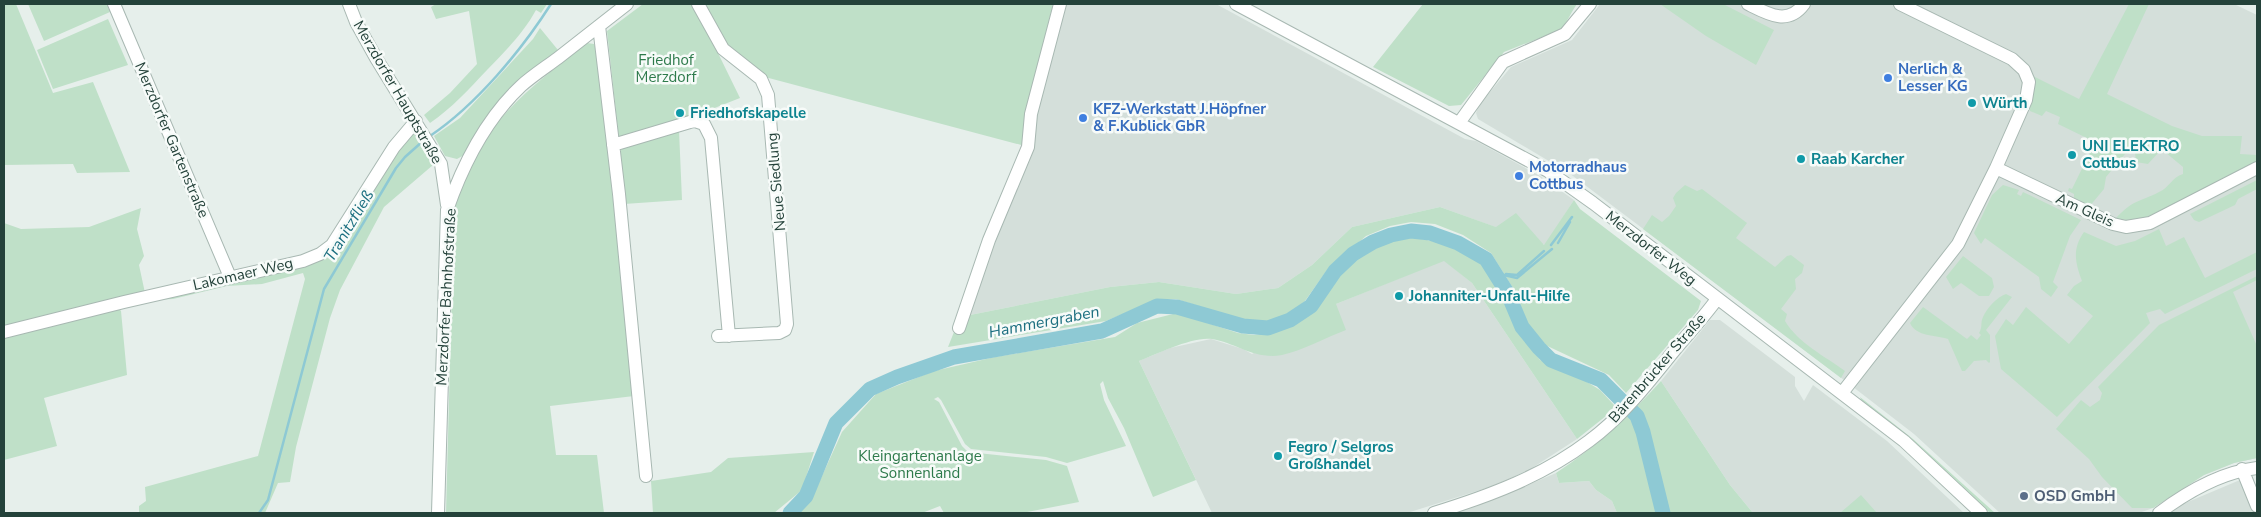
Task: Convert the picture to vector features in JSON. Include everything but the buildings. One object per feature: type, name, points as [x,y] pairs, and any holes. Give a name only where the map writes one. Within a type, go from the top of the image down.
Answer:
[{"type":"street","name":"Merzdorfer Gartenstraße","points":[[114,4],[230,277]]},
{"type":"street","name":"Merzdorfer Hauptstraße","points":[[349,4],[356,22],[372,50],[441,164],[447,210]]},
{"type":"street","name":"Merzdorfer Bahnhofstraße","points":[[438,513],[447,210],[468,158],[496,114],[522,85],[627,4]]},
{"type":"street","name":"Neue Siedlung","points":[[613,145],[690,122],[695,121],[704,124],[711,138],[724,336],[785,330],[787,324],[768,95],[761,80],[723,49],[698,4]]},
{"type":"street","points":[[959,328],[989,240],[1028,147],[1031,114],[1060,4]]},
{"type":"street","name":"Merzdorfer Weg","points":[[1236,4],[1548,171],[1593,203],[1904,441],[1981,513]]},
{"type":"street","points":[[1459,123],[1503,62],[1565,34],[1574,26],[1590,4]]},
{"type":"street","points":[[1748,4],[1771,16],[1785,18],[1798,11],[1804,4]]},
{"type":"street","points":[[1842,393],[1958,244],[1996,168],[2026,100],[2030,82],[2024,70],[2012,59],[1900,4]]},
{"type":"street","points":[[599,26],[613,145],[646,476]]},
{"type":"street","name":"Lakomaer Weg","points":[[4,332],[303,261],[326,251],[332,245],[394,147],[418,124]]},
{"type":"street","name":"Am Gleis","points":[[1996,168],[2113,224],[2126,227],[2150,222],[2257,168]]},
{"type":"street","name":"Bärenbrücker Straße","points":[[1434,513],[1488,496],[1531,477],[1590,441],[1638,394],[1716,299]]},
{"type":"street","points":[[2159,513],[2176,501],[2213,481],[2242,470],[2257,468]]},
{"type":"street","points":[[2242,470],[2257,506]]},
{"type":"shaded area","points":[[1063,4],[1216,4],[1465,139],[1476,141],[1540,176],[1574,200],[1545,245],[1440,207],[1352,227],[1312,265],[1278,288],[1236,294],[1159,282],[1110,287],[965,316],[1034,115]]},
{"type":"shaded area","points":[[1600,4],[2234,4],[2257,15],[2257,458],[2234,463],[2204,475],[2153,508],[2139,513],[2000,513],[1914,434],[1844,380],[1569,173],[1478,119],[1476,113],[1479,105],[1511,67],[1572,40]]},
{"type":"shaded area","points":[[1444,260],[1472,283],[1577,439],[1529,470],[1493,486],[1407,513],[1212,513],[1139,361],[1170,348],[1211,339],[1243,349],[1252,354],[1336,304]]},
{"type":"shaded area","points":[[1710,320],[1720,320],[1795,377],[1795,386],[1804,401],[1813,385],[1887,441],[1964,513],[1753,513],[1730,485],[1661,381]]},
{"type":"shaded area","points":[[1556,473],[1559,483],[1589,481],[1596,490],[1612,501],[1617,513],[1455,513],[1495,499]]},
{"type":"shaded area","points":[[2240,480],[2254,513],[2171,513],[2183,504]]},
{"type":"green space","points":[[4,4],[16,4],[53,93],[93,82],[130,172],[77,173],[73,164],[4,165]]},
{"type":"green space","points":[[28,4],[107,4],[110,12],[44,41]]},
{"type":"green space","points":[[436,4],[547,4],[541,13],[536,10],[513,42],[467,91],[430,123],[424,115],[450,93],[477,64],[469,11],[436,19],[431,7]]},
{"type":"green space","name":"Friedhof Merzdorf","points":[[643,4],[694,4],[740,98],[689,118],[619,139],[607,31]]},
{"type":"green space","points":[[702,4],[1053,4],[1026,113],[1025,146],[765,77],[727,47]]},
{"type":"green space","points":[[1423,4],[1577,4],[1560,30],[1504,52],[1461,105],[1449,106],[1373,67]]},
{"type":"green space","points":[[1660,4],[1723,4],[1774,30],[1756,65],[1706,36]]},
{"type":"green space","points":[[2129,4],[2149,4],[2107,94],[2172,126],[2202,136],[2242,136],[2240,154],[2257,155],[2257,163],[2147,217],[2127,220],[2116,218],[2132,204],[2162,190],[2179,175],[2183,174],[2183,167],[2165,152],[2159,152],[2148,164],[2136,162],[2135,152],[2125,154],[2106,177],[2104,189],[2089,207],[2074,200],[2074,194],[2068,191],[2069,188],[2072,189],[2095,142],[2058,124],[2060,117],[2046,111],[2042,116],[2030,111],[2028,106],[2034,92],[2033,76],[2079,99]]},
{"type":"green space","points":[[108,19],[128,65],[53,89],[37,50]]},
{"type":"green space","points":[[540,28],[558,50],[464,155],[457,159],[445,156],[434,136],[460,118],[533,39]]},
{"type":"green space","points":[[587,43],[594,44],[597,52],[634,396],[550,406],[556,455],[597,455],[604,513],[446,513],[454,212],[474,157],[488,135],[522,97]]},
{"type":"green space","points":[[679,130],[682,200],[624,204],[619,153],[624,146]]},
{"type":"green space","points":[[413,131],[433,165],[384,207],[340,290],[330,318],[296,447],[290,482],[278,483],[265,513],[139,513],[139,506],[146,501],[145,487],[258,456],[305,279],[303,273],[262,284],[227,286],[173,299],[153,300],[313,261],[400,144]]},
{"type":"green space","points":[[2257,180],[2257,189],[2238,199],[2235,205],[2199,222],[2194,220],[2190,214]]},
{"type":"green space","points":[[1685,185],[1697,191],[1702,189],[1747,223],[1736,238],[1775,267],[1787,256],[1791,255],[1804,265],[1802,273],[1795,279],[1796,289],[1781,309],[1787,314],[1785,321],[1797,336],[1845,371],[1841,378],[1643,229],[1652,215],[1662,222],[1669,216],[1676,206],[1673,198]]},
{"type":"green space","points":[[2003,185],[2019,190],[2017,194],[2021,196],[2023,192],[2081,220],[2070,236],[2053,282],[2058,287],[2051,297],[2041,289],[2039,277],[1985,238],[1981,244],[1974,233],[1992,195]]},
{"type":"green space","points":[[1574,200],[1580,209],[1701,301],[1698,310],[1626,393],[1609,375],[1541,343],[1528,326],[1516,293],[1491,253],[1463,235],[1435,224],[1411,222],[1390,226],[1366,236],[1327,270],[1305,301],[1287,316],[1268,323],[1253,323],[1176,299],[1158,299],[1106,321],[948,347],[954,332],[960,331],[965,316],[1110,287],[1159,282],[1236,294],[1278,288],[1312,265],[1352,227],[1440,207],[1496,227],[1516,213],[1544,245]]},
{"type":"green space","points":[[141,208],[137,229],[144,256],[139,265],[145,293],[4,329],[4,223],[21,229],[89,227]]},
{"type":"green space","points":[[2159,229],[2166,246],[2184,237],[2205,278],[2257,252],[2257,269],[2165,314],[2160,309],[2146,313],[2150,323],[2057,417],[2001,369],[1995,336],[2006,319],[2013,325],[2026,307],[2069,344],[2093,316],[2067,295],[2074,286],[2082,281],[2076,250],[2084,232],[2116,246],[2135,241]]},
{"type":"green space","name":"Kleingartenanlage Sonnenland","points":[[1411,237],[1453,245],[1481,263],[1504,296],[1516,328],[1540,360],[1579,377],[1600,390],[1614,405],[1611,412],[1577,439],[1472,283],[1444,261],[1336,304],[1346,330],[1289,353],[1272,356],[1263,355],[1221,341],[1204,339],[1175,346],[1139,361],[1196,480],[1153,497],[1124,428],[1108,398],[1103,381],[1100,384],[1104,400],[1126,446],[1067,463],[1046,457],[971,449],[965,444],[941,400],[938,397],[934,399],[939,402],[962,446],[968,452],[1046,460],[1067,466],[1079,502],[1022,513],[944,513],[940,506],[922,513],[798,513],[812,498],[842,432],[876,394],[934,371],[995,357],[1115,337],[1137,323],[1177,313],[1238,333],[1254,335],[1269,333],[1293,325],[1315,309],[1341,273],[1357,258],[1377,245],[1395,238]]},
{"type":"green space","points":[[1963,256],[1992,278],[1994,287],[1989,296],[1979,296],[1961,283],[1953,289],[1946,277]]},
{"type":"green space","points":[[2257,276],[2257,280],[2233,292],[2257,346],[2257,458],[2234,463],[2204,475],[2153,508],[2132,508],[2102,477],[2089,459],[2056,429],[2081,400],[2090,407],[2100,400],[2102,393],[2098,387],[2159,325]]},
{"type":"green space","points":[[2006,294],[2012,297],[1986,330],[1990,335],[1990,362],[1986,360],[1974,361],[1965,371],[1962,371],[1948,339],[1921,333],[1913,328],[1910,323],[1923,307],[1967,339],[1971,335],[1977,340],[1981,335],[1979,333],[1985,314],[1996,300]]},
{"type":"green space","points":[[117,307],[121,311],[127,375],[44,398],[57,446],[4,460],[4,336]]},
{"type":"green space","points":[[1661,381],[1730,485],[1753,513],[1617,513],[1612,501],[1596,490],[1589,481],[1559,483],[1556,473],[1585,453],[1637,406]]},
{"type":"green space","points":[[1860,397],[1913,439],[1995,513],[1990,513],[1931,459],[1863,404]]},
{"type":"green space","points":[[814,452],[802,490],[774,513],[653,513],[651,481],[711,472],[728,458]]},
{"type":"green space","points":[[1861,495],[1877,513],[1840,513]]},
{"type":"waterway","name":"Tranitzfließ","points":[[430,136],[464,109],[497,76],[526,40],[551,4]]},
{"type":"waterway","name":"Tranitzfließ","points":[[259,513],[268,500],[324,289],[396,168],[423,141]]},
{"type":"waterway","points":[[1551,245],[1572,217]]},
{"type":"waterway","points":[[1558,243],[1570,222]]},
{"type":"waterway","name":"Hammergraben","points":[[790,513],[806,496],[836,423],[870,389],[897,377],[954,357],[1102,331],[1157,306],[1177,307],[1243,326],[1268,328],[1290,320],[1311,306],[1335,271],[1353,254],[1373,242],[1391,235],[1411,231],[1430,233],[1458,243],[1486,259],[1508,294],[1522,327],[1539,348],[1551,360],[1601,380],[1637,416],[1643,432],[1663,513]]},
{"type":"waterway","points":[[1495,273],[1517,278],[1552,249]]},
{"type":"waterway","points":[[1506,274],[1517,275],[1544,251]]},
{"type":"place","name":"Nerlich & Lesser KG","points":[[1888,78]]},
{"type":"place","name":"Würth","points":[[1972,103]]},
{"type":"place","name":"Friedhofskapelle","points":[[680,113]]},
{"type":"place","name":"KFZ-Werkstatt J.Höpfner & F.Kublick GbR","points":[[1083,118]]},
{"type":"place","name":"UNI ELEKTRO Cottbus","points":[[2072,155]]},
{"type":"place","name":"Raab Karcher","points":[[1801,159]]},
{"type":"place","name":"Motorradhaus Cottbus","points":[[1519,176]]},
{"type":"place","name":"Johanniter-Unfall-Hilfe","points":[[1399,296]]},
{"type":"place","name":"Fegro / Selgros Großhandel","points":[[1278,456]]},
{"type":"place","name":"OSD GmbH","points":[[2024,496]]}]
